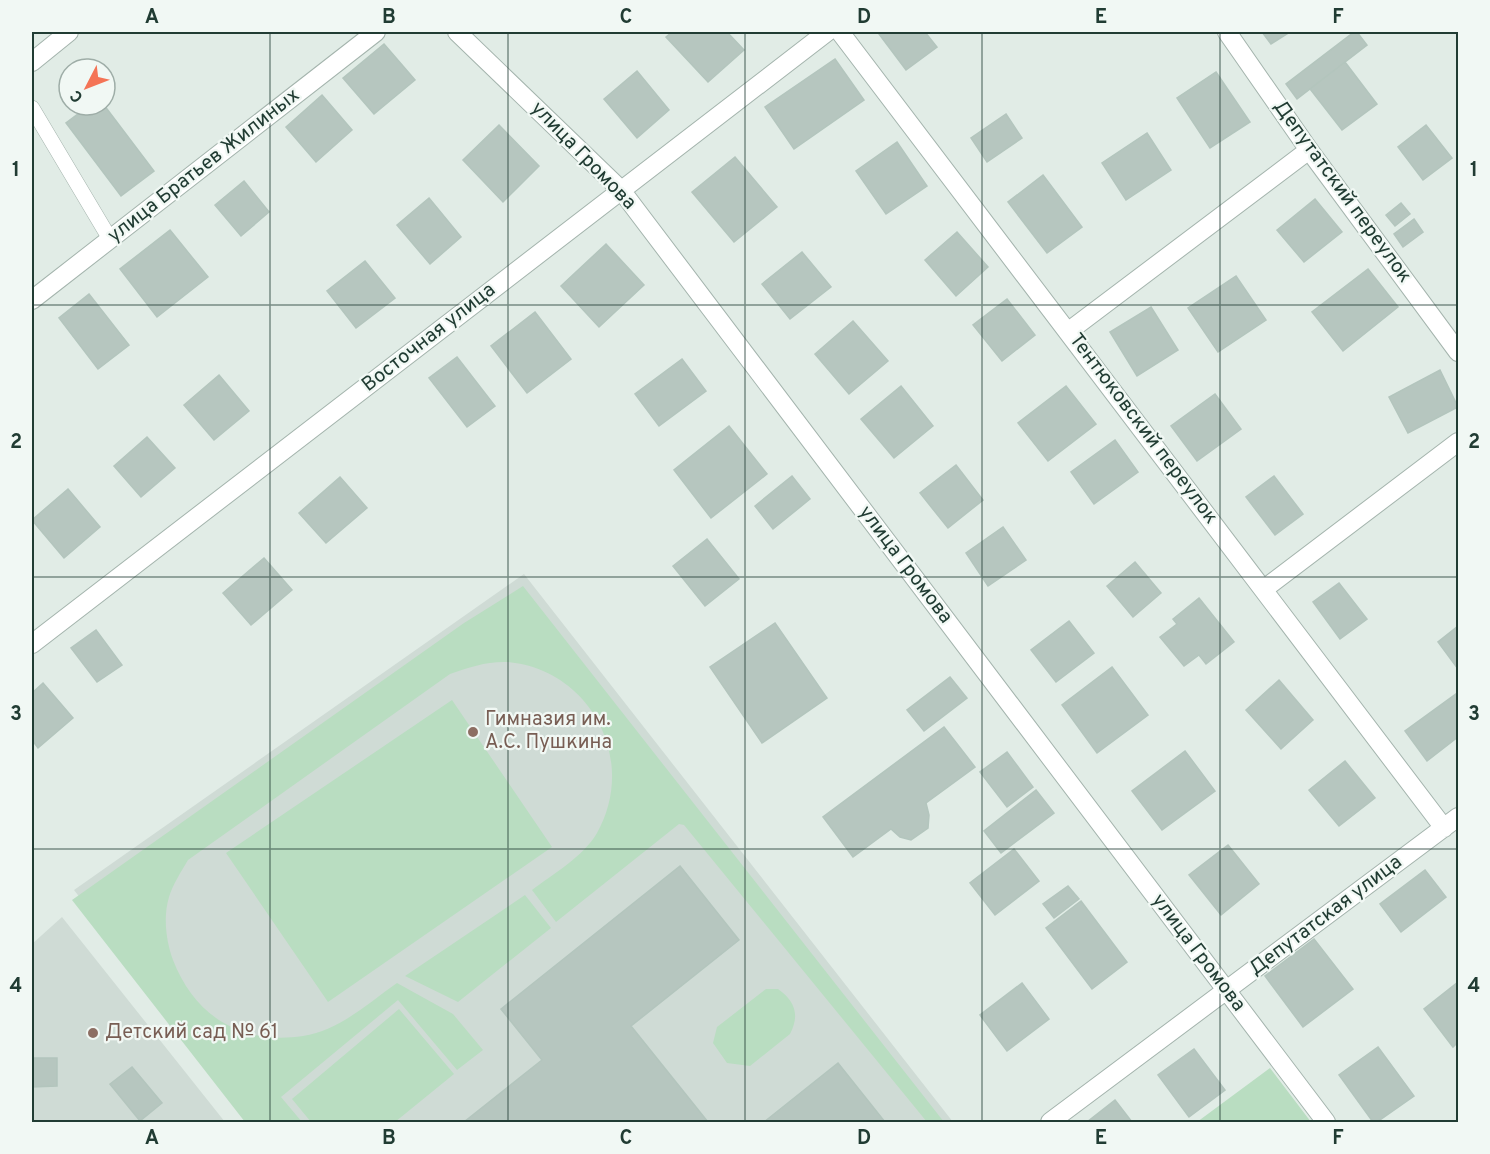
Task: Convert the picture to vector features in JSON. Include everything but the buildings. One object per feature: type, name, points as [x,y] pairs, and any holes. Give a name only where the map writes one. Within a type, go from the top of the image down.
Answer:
[{"type":"street","points":[[32,63],[69,32]]},
{"type":"street","name":"улица Братьев Жилиных","points":[[32,300],[376,32]]},
{"type":"street","name":"Восточная улица","points":[[32,644],[826,32]]},
{"type":"street","name":"Тентюковский переулок","points":[[840,32],[1263,589],[1451,823]]},
{"type":"street","name":"Депутатский переулок","points":[[1227,32],[1309,150],[1458,352]]},
{"type":"street","name":"улица Громова","points":[[468,35],[621,190],[1326,1122]]},
{"type":"street","points":[[1069,331],[1309,150]]},
{"type":"street","points":[[1263,589],[1458,442]]},
{"type":"street","name":"Депутатская улица","points":[[1050,1122],[1451,823]]},
{"type":"lane","points":[[32,108],[111,239]]},
{"type":"shaded area","name":"Гимназия им. А.С. Пушкина","points":[[524,574],[953,1122],[253,1122],[74,890]]},
{"type":"shaded area","name":"Детский сад № 61","points":[[62,917],[225,1122],[32,1122],[32,944]]},
{"type":"green space","points":[[523,586],[944,1122],[927,1122],[684,825],[679,824],[556,922],[532,890],[584,850],[597,833],[608,805],[612,777],[609,749],[599,723],[583,700],[563,682],[537,669],[508,662],[493,662],[450,674],[188,860],[177,878],[169,897],[166,913],[167,937],[173,960],[182,980],[194,997],[223,1023],[260,1036],[281,1038],[303,1036],[341,1022],[397,983],[453,1014],[483,1050],[457,1070],[398,1000],[281,1097],[302,1122],[245,1122],[72,900],[464,623]]},
{"type":"green space","points":[[452,700],[552,847],[328,1002],[226,853]]},
{"type":"green space","points":[[525,895],[551,928],[458,1002],[405,976]]},
{"type":"green space","points":[[766,989],[778,989],[792,1004],[795,1021],[790,1034],[750,1066],[727,1063],[713,1043],[717,1027]]},
{"type":"green space","points":[[399,1009],[454,1074],[395,1122],[311,1122],[292,1099]]},
{"type":"green space","points":[[1270,1068],[1311,1122],[1197,1122]]},
{"type":"place","name":"Гимназия им. А.С. Пушкина","points":[[473,732]]},
{"type":"place","name":"Детский сад № 61","points":[[93,1033]]}]
